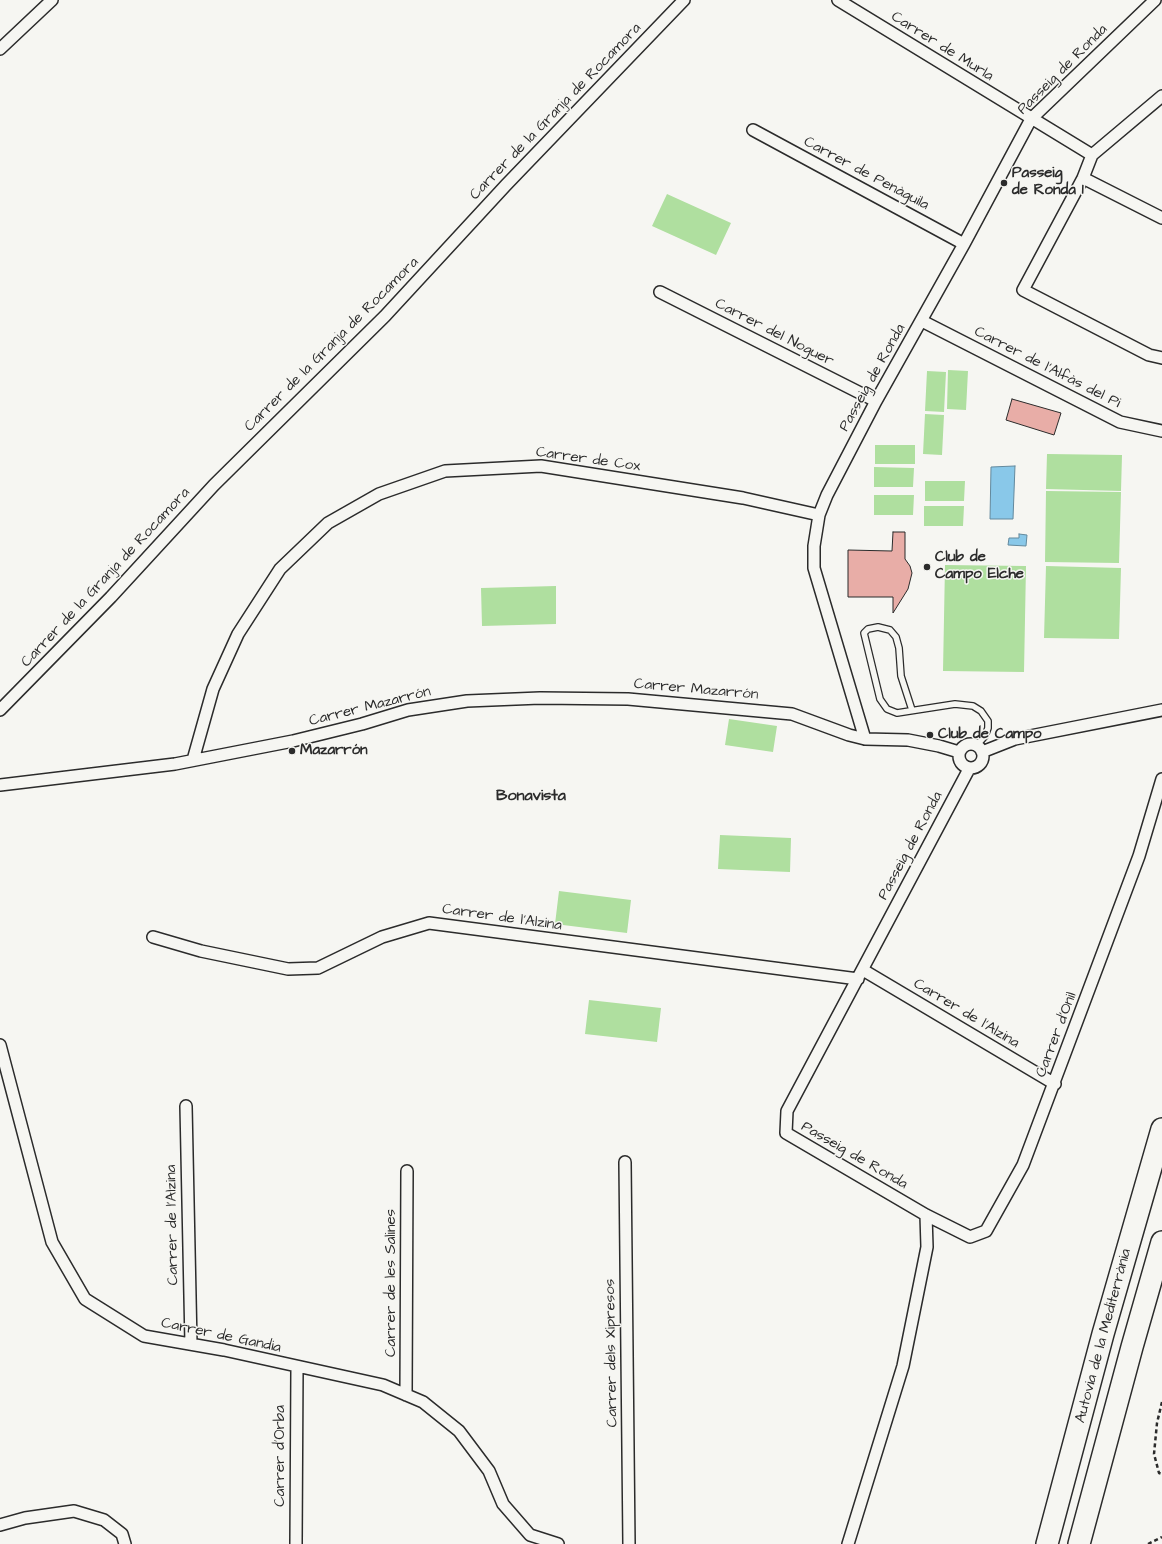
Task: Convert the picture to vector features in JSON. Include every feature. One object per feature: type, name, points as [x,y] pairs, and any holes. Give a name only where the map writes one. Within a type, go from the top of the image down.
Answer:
[{"type":"highway","name":"Autovia de la Mediterrània","points":[[1047,1544],[1103,1334],[1162,1129]]},
{"type":"highway","name":"Autovia de la Mediterrània","points":[[1079,1544],[1162,1242]]},
{"type":"street","points":[[0,49],[52,0]]},
{"type":"street","name":"Carrer de la Granja de Rocamora","points":[[0,710],[111,597],[214,485],[385,316],[506,185],[684,0]]},
{"type":"street","name":"Passeig de Ronda","points":[[865,739],[814,568],[814,546],[819,515],[827,495],[876,401],[922,321],[1031,119],[1155,0]]},
{"type":"street","name":"Carrer de Murla","points":[[841,1],[1092,156]]},
{"type":"street","points":[[1162,96],[1092,156],[1083,178],[1023,290],[1149,356],[1162,358]]},
{"type":"street","name":"Carrer de Penàguila","points":[[753,130],[964,244]]},
{"type":"street","points":[[1083,178],[1162,218]]},
{"type":"street","name":"Carrer del Noguer","points":[[660,292],[876,401]]},
{"type":"street","name":"Carrer de l'Alfàs del Pi","points":[[922,321],[1120,422],[1162,431]]},
{"type":"street","name":"Carrer de Cox","points":[[193,760],[213,689],[235,640],[280,569],[328,523],[380,494],[445,471],[541,466],[743,498],[819,515]]},
{"type":"street","name":"Carrer Mazarrón","points":[[0,785],[175,764],[293,741],[362,724],[408,710],[467,701],[540,698],[628,699],[792,714],[849,735],[865,739]]},
{"type":"street","points":[[980,749],[1015,739],[1162,710]]},
{"type":"street","points":[[865,739],[908,740],[939,746],[959,752]]},
{"type":"street","points":[[973,744],[980,749],[983,756],[977,767],[964,767],[959,761],[959,752],[965,746],[973,744]]},
{"type":"street","name":"Passeig de Ronda","points":[[926,1215],[786,1133],[787,1111],[969,768]]},
{"type":"street","name":"Carrer d'Onil","points":[[926,1215],[970,1237],[986,1231],[1024,1165],[1136,864],[1162,779]]},
{"type":"street","name":"Carrer de l'Alzina","points":[[153,937],[201,951],[288,969],[318,968],[382,937],[429,923],[860,975],[1055,1084]]},
{"type":"street","name":"Carrer de Gandia","points":[[0,1045],[52,1242],[85,1299],[144,1336],[191,1344],[383,1385],[423,1402],[459,1431],[489,1471],[503,1504],[530,1535],[558,1544]]},
{"type":"street","name":"Carrer de l'Alzina","points":[[186,1106],[191,1344]]},
{"type":"street","name":"Carrer dels Xipresos","points":[[625,1162],[629,1544]]},
{"type":"street","name":"Carrer de les Salines","points":[[406,1395],[407,1171]]},
{"type":"street","points":[[848,1544],[903,1366],[927,1247],[926,1215]]},
{"type":"street","name":"Carrer d'Orba","points":[[296,1367],[296,1544]]},
{"type":"street","points":[[0,1525],[25,1518],[74,1511],[104,1520],[122,1534],[125,1544]]},
{"type":"lane","points":[[912,710],[901,676],[899,648],[896,637],[890,630],[878,627],[868,628],[864,633],[880,699],[887,709],[897,713],[955,704],[973,706],[981,711],[988,721],[988,728],[980,749]]},
{"type":"path","points":[[1162,1402],[1157,1423],[1154,1454],[1159,1473],[1162,1474]]},
{"type":"path","points":[[1148,1544],[1162,1537]]},
{"type":"green space","points":[[667,194],[731,223],[716,255],[652,226]]},
{"type":"green space","points":[[948,370],[968,371],[966,410],[947,409]]},
{"type":"green space","points":[[927,371],[946,372],[944,412],[925,411]]},
{"type":"green space","points":[[925,414],[944,415],[942,455],[923,454]]},
{"type":"green space","points":[[875,445],[915,445],[915,464],[875,464]]},
{"type":"green space","points":[[1047,454],[1122,455],[1121,491],[1046,489]]},
{"type":"green space","points":[[874,467],[914,468],[913,487],[874,487]]},
{"type":"green space","points":[[925,481],[965,481],[964,501],[925,501]]},
{"type":"green space","points":[[1046,491],[1121,492],[1119,563],[1045,562]]},
{"type":"green space","points":[[874,495],[914,495],[913,515],[874,515]]},
{"type":"green space","points":[[924,506],[964,506],[963,526],[924,526]]},
{"type":"green space","points":[[945,565],[1026,566],[1024,672],[943,671]]},
{"type":"green space","points":[[1046,566],[1121,568],[1119,639],[1044,638]]},
{"type":"green space","points":[[556,586],[556,624],[482,626],[481,588]]},
{"type":"green space","points":[[729,719],[777,726],[773,752],[725,745]]},
{"type":"green space","points":[[720,835],[791,838],[790,872],[718,869]]},
{"type":"green space","points":[[559,891],[631,900],[627,933],[555,924]]},
{"type":"green space","points":[[589,1000],[661,1008],[657,1042],[585,1034]]},
{"type":"water","points":[[1015,466],[1013,519],[990,519],[991,467]]},
{"type":"water","points":[[1019,534],[1027,535],[1026,546],[1008,545],[1009,538],[1019,538]]},
{"type":"building","points":[[1012,399],[1061,413],[1054,435],[1006,420]]},
{"type":"building","points":[[893,532],[905,532],[905,559],[910,566],[912,573],[908,589],[893,613],[893,597],[848,597],[848,550],[892,551]]},
{"type":"place","name":"Passeig de Ronda 1","points":[[1004,183]]},
{"type":"place","name":"Club de Campo Elche","points":[[927,567]]},
{"type":"place","name":"Club de Campo","points":[[930,735]]},
{"type":"place","name":"Mazarrón","points":[[292,751]]},
{"type":"district","name":"Bonavista","points":[[531,797]]}]
